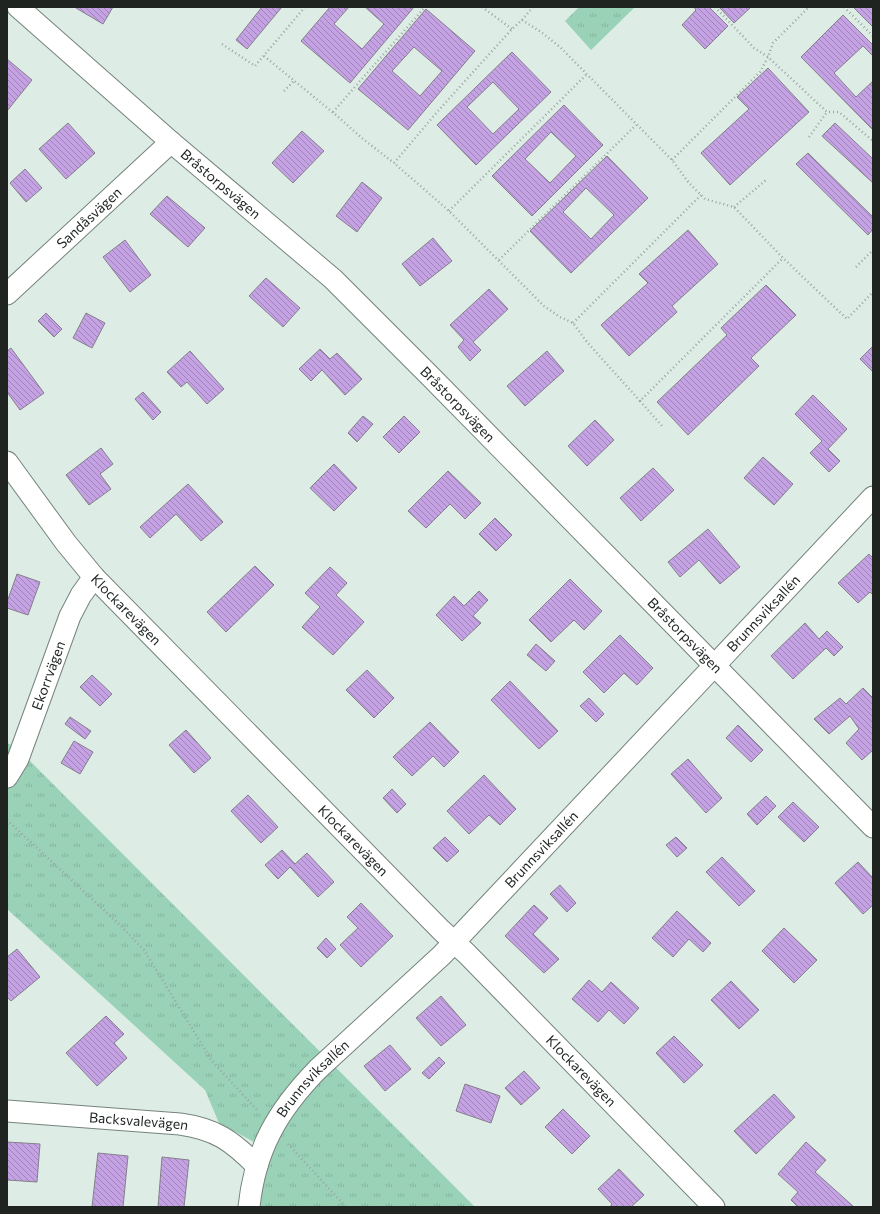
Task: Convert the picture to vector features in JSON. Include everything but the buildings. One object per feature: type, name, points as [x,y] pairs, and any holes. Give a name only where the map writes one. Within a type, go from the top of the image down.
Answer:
[{"type":"street","name":"Bråstorpsvägen","points":[[18,7],[171,142],[333,279],[873,827]]},
{"type":"street","name":"Sandåsvägen","points":[[7,294],[171,142]]},
{"type":"street","name":"Klockarevägen","points":[[7,462],[66,543],[94,577],[454,942],[702,1203]]},
{"type":"street","name":"Brunnsviksallén","points":[[249,1207],[250,1194],[263,1147],[272,1127],[302,1085],[442,955],[714,666],[870,506]]},
{"type":"street","name":"Ekorrvägen","points":[[7,777],[18,759],[70,616],[81,594],[94,577]]},
{"type":"street","name":"Backsvalevägen","points":[[7,1111],[194,1126],[212,1132],[228,1140],[257,1166]]},
{"type":"path","points":[[222,44],[255,66],[305,7]]},
{"type":"path","points":[[333,112],[425,7]]},
{"type":"path","points":[[482,7],[512,29]]},
{"type":"path","points":[[394,162],[438,111],[533,7]]},
{"type":"path","points":[[715,7],[754,48],[768,56],[827,112],[839,112],[873,141]]},
{"type":"path","points":[[672,160],[760,72],[773,43],[809,7]]},
{"type":"path","points":[[844,7],[873,36]]},
{"type":"path","points":[[522,20],[541,32],[560,47],[672,160],[701,196],[705,199],[734,207],[783,258],[847,319],[873,292]]},
{"type":"path","points":[[264,56],[333,112],[363,139],[394,162],[449,211],[544,306],[560,317],[573,323],[587,342],[663,428]]},
{"type":"path","points":[[449,211],[587,74]]},
{"type":"path","points":[[284,91],[294,81]]},
{"type":"path","points":[[809,137],[827,112]]},
{"type":"path","points":[[499,260],[636,125]]},
{"type":"path","points":[[734,207],[766,180]]},
{"type":"path","points":[[573,323],[701,196]]},
{"type":"path","points":[[856,267],[873,250]]},
{"type":"path","points":[[640,401],[783,258]]},
{"type":"path","points":[[7,820],[121,926],[144,950],[212,1061],[346,1207]]},
{"type":"green space","points":[[579,7],[635,7],[591,50],[565,21]]},
{"type":"green space","points":[[7,743],[16,747],[475,1207],[242,1207],[254,1142],[219,1123],[205,1090],[7,909]]}]
